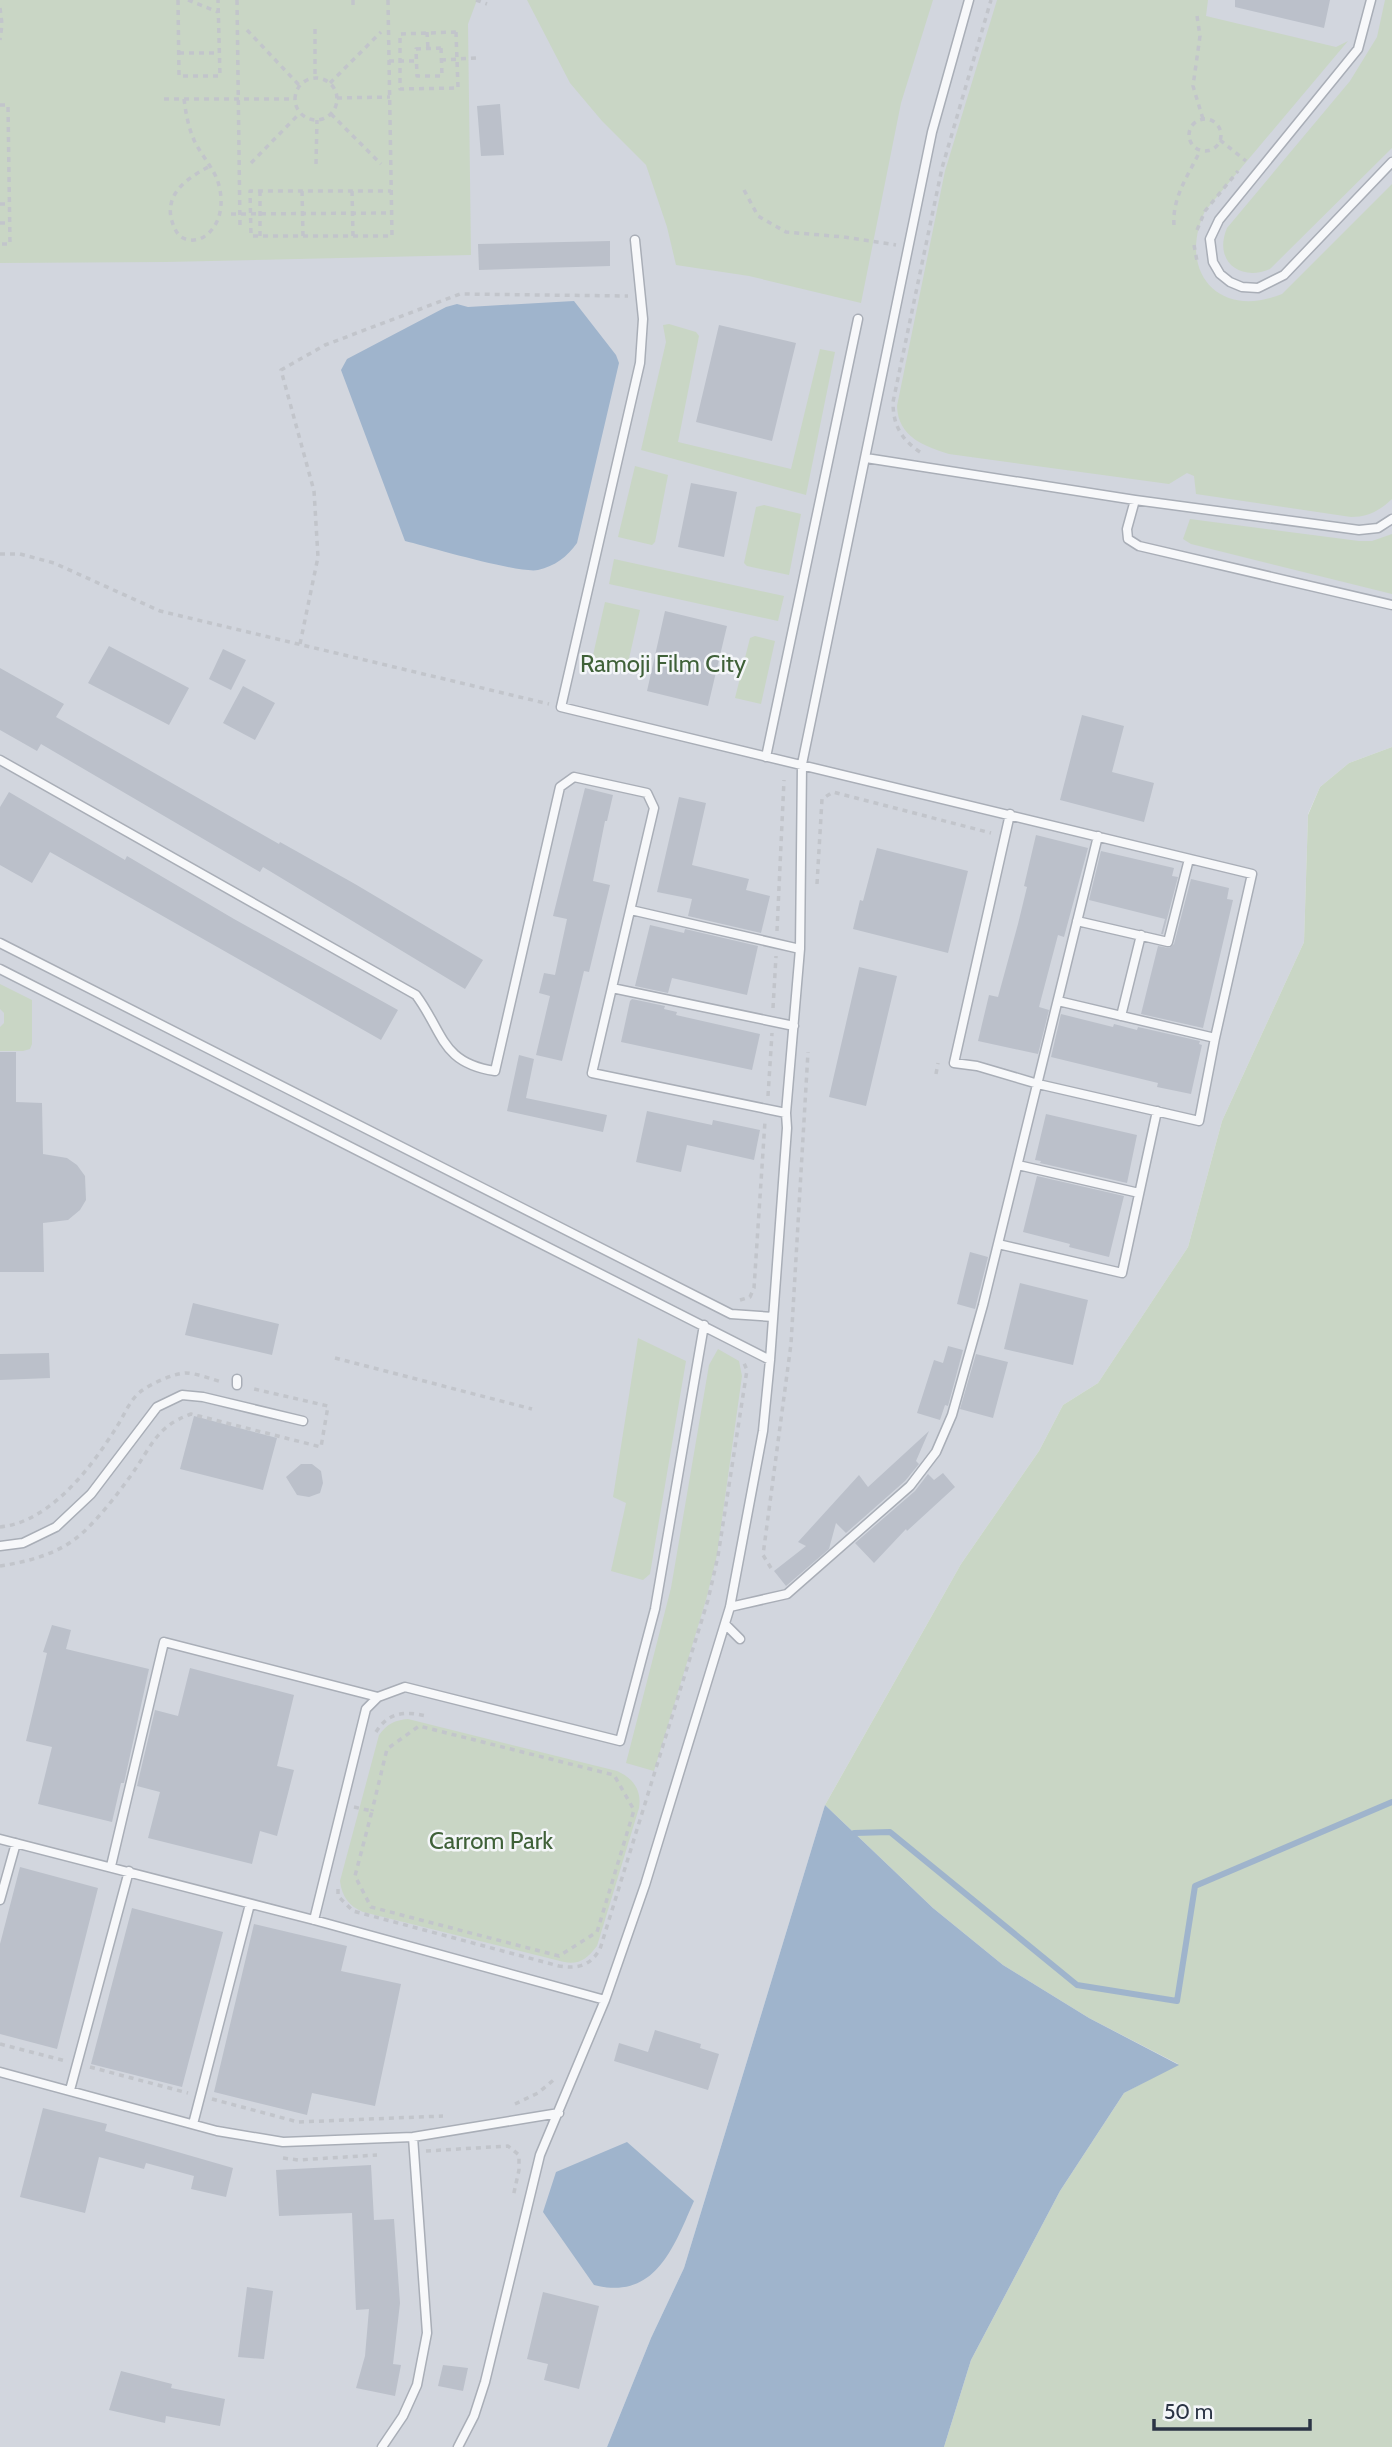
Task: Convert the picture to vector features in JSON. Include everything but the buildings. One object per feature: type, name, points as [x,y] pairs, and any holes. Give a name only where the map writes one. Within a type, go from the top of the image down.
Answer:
[{"type":"lane","points":[[458,2447],[474,2416],[485,2382],[540,2155],[605,2000],[645,1885],[730,1607],[763,1431],[770,1360],[800,948],[802,764],[932,132],[969,0]]},
{"type":"lane","points":[[1371,0],[1358,49],[1219,220],[1210,239],[1213,262],[1220,274],[1241,287],[1258,288],[1284,275],[1392,162]]},
{"type":"lane","points":[[635,240],[643,319],[640,362],[561,707],[1010,814],[1252,874],[1199,1121],[1038,1084],[976,1066],[954,1063],[1010,814]]},
{"type":"lane","points":[[766,757],[858,319]]},
{"type":"lane","points":[[866,458],[1359,530],[1378,528],[1392,519]]},
{"type":"lane","points":[[1136,499],[1127,529],[1128,539],[1139,546],[1392,606]]},
{"type":"lane","points":[[0,760],[416,995],[458,1060],[478,1069],[495,1071],[560,788],[574,777],[647,793],[654,808],[592,1073],[786,1113]]},
{"type":"lane","points":[[730,1607],[787,1594],[910,1486],[936,1452],[952,1415],[998,1244],[1098,836]]},
{"type":"lane","points":[[1077,921],[1168,942],[1189,859]]},
{"type":"lane","points":[[631,910],[800,948]]},
{"type":"lane","points":[[1121,1016],[1141,935]]},
{"type":"lane","points":[[0,943],[731,1314],[773,1317]]},
{"type":"lane","points":[[0,969],[770,1360]]},
{"type":"lane","points":[[612,988],[794,1026]]},
{"type":"lane","points":[[1058,1001],[1215,1038]]},
{"type":"lane","points":[[998,1244],[1122,1273],[1157,1111]]},
{"type":"lane","points":[[1018,1165],[1139,1193]]},
{"type":"lane","points":[[314,1920],[366,1709],[378,1697],[405,1687],[620,1741],[655,1609],[704,1325]]},
{"type":"lane","points":[[0,1546],[23,1543],[56,1527],[91,1494],[157,1407],[182,1395],[202,1397],[303,1421]]},
{"type":"lane","points":[[725,1624],[740,1639]]},
{"type":"lane","points":[[111,1867],[164,1642],[378,1697]]},
{"type":"lane","points":[[0,1839],[314,1920],[605,2000]]},
{"type":"lane","points":[[0,1900],[16,1843]]},
{"type":"lane","points":[[70,2090],[128,1871]]},
{"type":"lane","points":[[193,2124],[250,1904]]},
{"type":"lane","points":[[0,2072],[217,2131],[283,2143],[413,2137],[559,2113]]},
{"type":"lane","points":[[382,2447],[403,2416],[417,2385],[427,2333],[413,2137]]},
{"type":"path","points":[[178,0],[179,76],[219,76],[218,0]]},
{"type":"path","points":[[188,0],[218,12]]},
{"type":"path","points":[[237,0],[240,227]]},
{"type":"path","points":[[353,0],[353,8]]},
{"type":"path","points":[[388,0],[394,174],[391,191],[392,236],[251,236],[250,191],[391,191]]},
{"type":"path","points":[[476,0],[487,4]]},
{"type":"path","points":[[926,456],[911,446],[900,432],[893,419],[893,402],[942,168],[991,0]]},
{"type":"path","points":[[0,8],[0,40]]},
{"type":"path","points":[[1197,16],[1200,36],[1193,86],[1203,119]]},
{"type":"path","points":[[315,29],[315,77]]},
{"type":"path","points":[[247,30],[299,85]]},
{"type":"path","points":[[330,83],[381,32]]},
{"type":"path","points":[[427,32],[428,49]]},
{"type":"path","points":[[427,32],[457,32],[458,88],[400,89],[400,34],[427,32]]},
{"type":"path","points":[[441,48],[442,76],[417,76],[416,49],[428,49],[441,48]]},
{"type":"path","points":[[179,53],[219,53]]},
{"type":"path","points":[[441,60],[476,58]]},
{"type":"path","points":[[389,61],[416,61]]},
{"type":"path","points":[[429,76],[430,89]]},
{"type":"path","points":[[315,77],[330,83],[337,98],[331,114],[317,120],[304,117],[294,99],[299,85],[315,77]]},
{"type":"path","points":[[337,98],[390,97]]},
{"type":"path","points":[[164,99],[294,99]]},
{"type":"path","points":[[184,99],[187,120],[200,152],[210,166],[219,183],[220,214],[215,228],[203,238],[189,240],[181,237],[173,227],[170,212],[172,201],[188,179],[210,166]]},
{"type":"path","points":[[0,105],[8,105],[10,244],[0,244]]},
{"type":"path","points":[[251,163],[300,113]]},
{"type":"path","points":[[331,114],[381,164]]},
{"type":"path","points":[[1203,119],[1217,125],[1220,140],[1210,150],[1200,150],[1191,144],[1188,134],[1193,124],[1203,119]]},
{"type":"path","points":[[317,120],[317,164]]},
{"type":"path","points":[[0,125],[8,125]]},
{"type":"path","points":[[1220,140],[1246,161]]},
{"type":"path","points":[[0,145],[8,145]]},
{"type":"path","points":[[1174,225],[1173,215],[1181,188],[1200,150]]},
{"type":"path","points":[[1199,266],[1194,244],[1205,211],[1254,151]]},
{"type":"path","points":[[0,175],[9,174]]},
{"type":"path","points":[[744,190],[758,216],[786,232],[909,247]]},
{"type":"path","points":[[260,191],[260,236]]},
{"type":"path","points":[[302,191],[303,236]]},
{"type":"path","points":[[352,191],[353,236]]},
{"type":"path","points":[[0,204],[9,204]]},
{"type":"path","points":[[231,214],[391,213]]},
{"type":"path","points":[[0,223],[9,223]]},
{"type":"path","points":[[300,644],[318,557],[314,491],[281,370],[325,345],[460,293],[640,296]]},
{"type":"path","points":[[0,554],[20,554],[54,563],[160,611],[561,707]]},
{"type":"path","points":[[730,1299],[750,1297],[754,1288],[773,1021],[784,780]]},
{"type":"path","points":[[816,896],[822,799],[834,792],[991,833]]},
{"type":"path","points":[[771,1568],[762,1555],[792,1344],[808,1048]]},
{"type":"path","points":[[936,1074],[941,1052]]},
{"type":"path","points":[[337,1884],[338,1896],[353,1911],[574,1969],[595,1958],[708,1601],[718,1556],[747,1370],[741,1357]]},
{"type":"path","points":[[335,1358],[532,1409]]},
{"type":"path","points":[[0,1566],[38,1558],[77,1538],[129,1478],[168,1423],[191,1414],[321,1447],[328,1406]]},
{"type":"path","points":[[373,1743],[377,1730],[391,1717],[410,1712],[426,1716]]},
{"type":"path","points":[[419,1726],[614,1775],[634,1810],[597,1932],[559,1956],[371,1907],[355,1876],[372,1811],[387,1749],[419,1726]]},
{"type":"path","points":[[342,1803],[372,1811]]},
{"type":"path","points":[[0,2044],[298,2122],[453,2115]]},
{"type":"path","points":[[509,2107],[538,2093],[555,2079],[560,2069]]},
{"type":"path","points":[[277,2157],[299,2160],[509,2146],[519,2155],[519,2170],[510,2209]]},
{"type":"shaded area","name":"Ramoji Film City","points":[[0,0],[1392,0],[1392,747],[1349,763],[1320,787],[1308,814],[1304,942],[1222,1121],[1188,1247],[1098,1383],[1063,1405],[1039,1451],[961,1564],[825,1805],[684,2268],[651,2338],[607,2447],[0,2447]]},
{"type":"green space","points":[[0,0],[477,0],[468,24],[471,255],[0,263]]},
{"type":"green space","points":[[527,0],[933,0],[901,103],[861,303],[749,276],[676,265],[667,227],[646,165],[602,121],[570,83]]},
{"type":"green space","points":[[997,0],[1208,0],[1206,16],[1336,47],[1348,41],[1205,211],[1198,233],[1196,253],[1200,270],[1209,285],[1222,295],[1239,300],[1259,300],[1282,294],[1392,184],[1392,499],[1382,507],[1368,514],[1351,517],[1196,494],[1194,476],[1187,473],[1169,484],[949,454],[914,439],[907,433],[898,417],[897,406],[945,171]]},
{"type":"green space","points":[[1385,0],[1392,0],[1392,148],[1270,269],[1249,273],[1232,266],[1224,250],[1227,228],[1350,81],[1377,37]]},
{"type":"green space","points":[[669,324],[696,332],[699,336],[678,442],[791,469],[820,349],[835,352],[806,495],[641,450],[666,342],[663,325]]},
{"type":"green space","points":[[635,466],[668,475],[655,542],[652,545],[618,537]]},
{"type":"green space","points":[[764,505],[801,514],[789,575],[747,566],[744,563],[756,507]]},
{"type":"green space","points":[[1190,519],[1359,541],[1372,541],[1392,534],[1392,594],[1191,544],[1183,539]]},
{"type":"green space","points":[[614,559],[784,596],[778,621],[609,584]]},
{"type":"green space","points":[[605,602],[640,610],[626,672],[591,664]]},
{"type":"green space","points":[[755,636],[775,641],[761,704],[735,698],[750,638]]},
{"type":"green space","points":[[1392,747],[1392,2447],[944,2447],[971,2360],[1060,2191],[1124,2093],[1178,2064],[1089,2018],[1003,1965],[933,1908],[825,1805],[961,1564],[1039,1451],[1063,1405],[1098,1383],[1188,1247],[1222,1121],[1304,942],[1308,815],[1320,787],[1349,763]]},
{"type":"green space","points":[[0,984],[32,1000],[30,1049],[0,1051],[0,1027],[4,1023],[4,1013],[0,1009]]},
{"type":"green space","points":[[638,1338],[686,1361],[650,1574],[643,1580],[611,1571],[626,1503],[613,1497]]},
{"type":"green space","points":[[718,1349],[739,1361],[742,1376],[717,1555],[654,1771],[626,1763],[671,1588],[709,1365]]},
{"type":"green space","name":"Carrom Park","points":[[408,1719],[617,1771],[635,1785],[639,1808],[597,1946],[586,1958],[574,1963],[564,1962],[363,1912],[347,1900],[340,1881],[379,1735],[392,1723]]},
{"type":"water","points":[[574,301],[616,355],[619,363],[577,543],[565,557],[555,563],[538,570],[528,570],[405,541],[341,370],[347,359],[446,307],[457,304],[468,307]]},
{"type":"water","points":[[825,1805],[933,1908],[1003,1965],[1089,2018],[1179,2065],[1124,2093],[1060,2191],[971,2360],[944,2447],[607,2447],[651,2338],[684,2268]]},
{"type":"water","points":[[627,2142],[694,2201],[670,2252],[648,2277],[633,2285],[615,2288],[594,2285],[543,2212],[556,2172]]},
{"type":"waterway","points":[[852,1839],[854,1833],[890,1832],[1077,1985],[1177,2001],[1195,1886],[1392,1802]]}]
